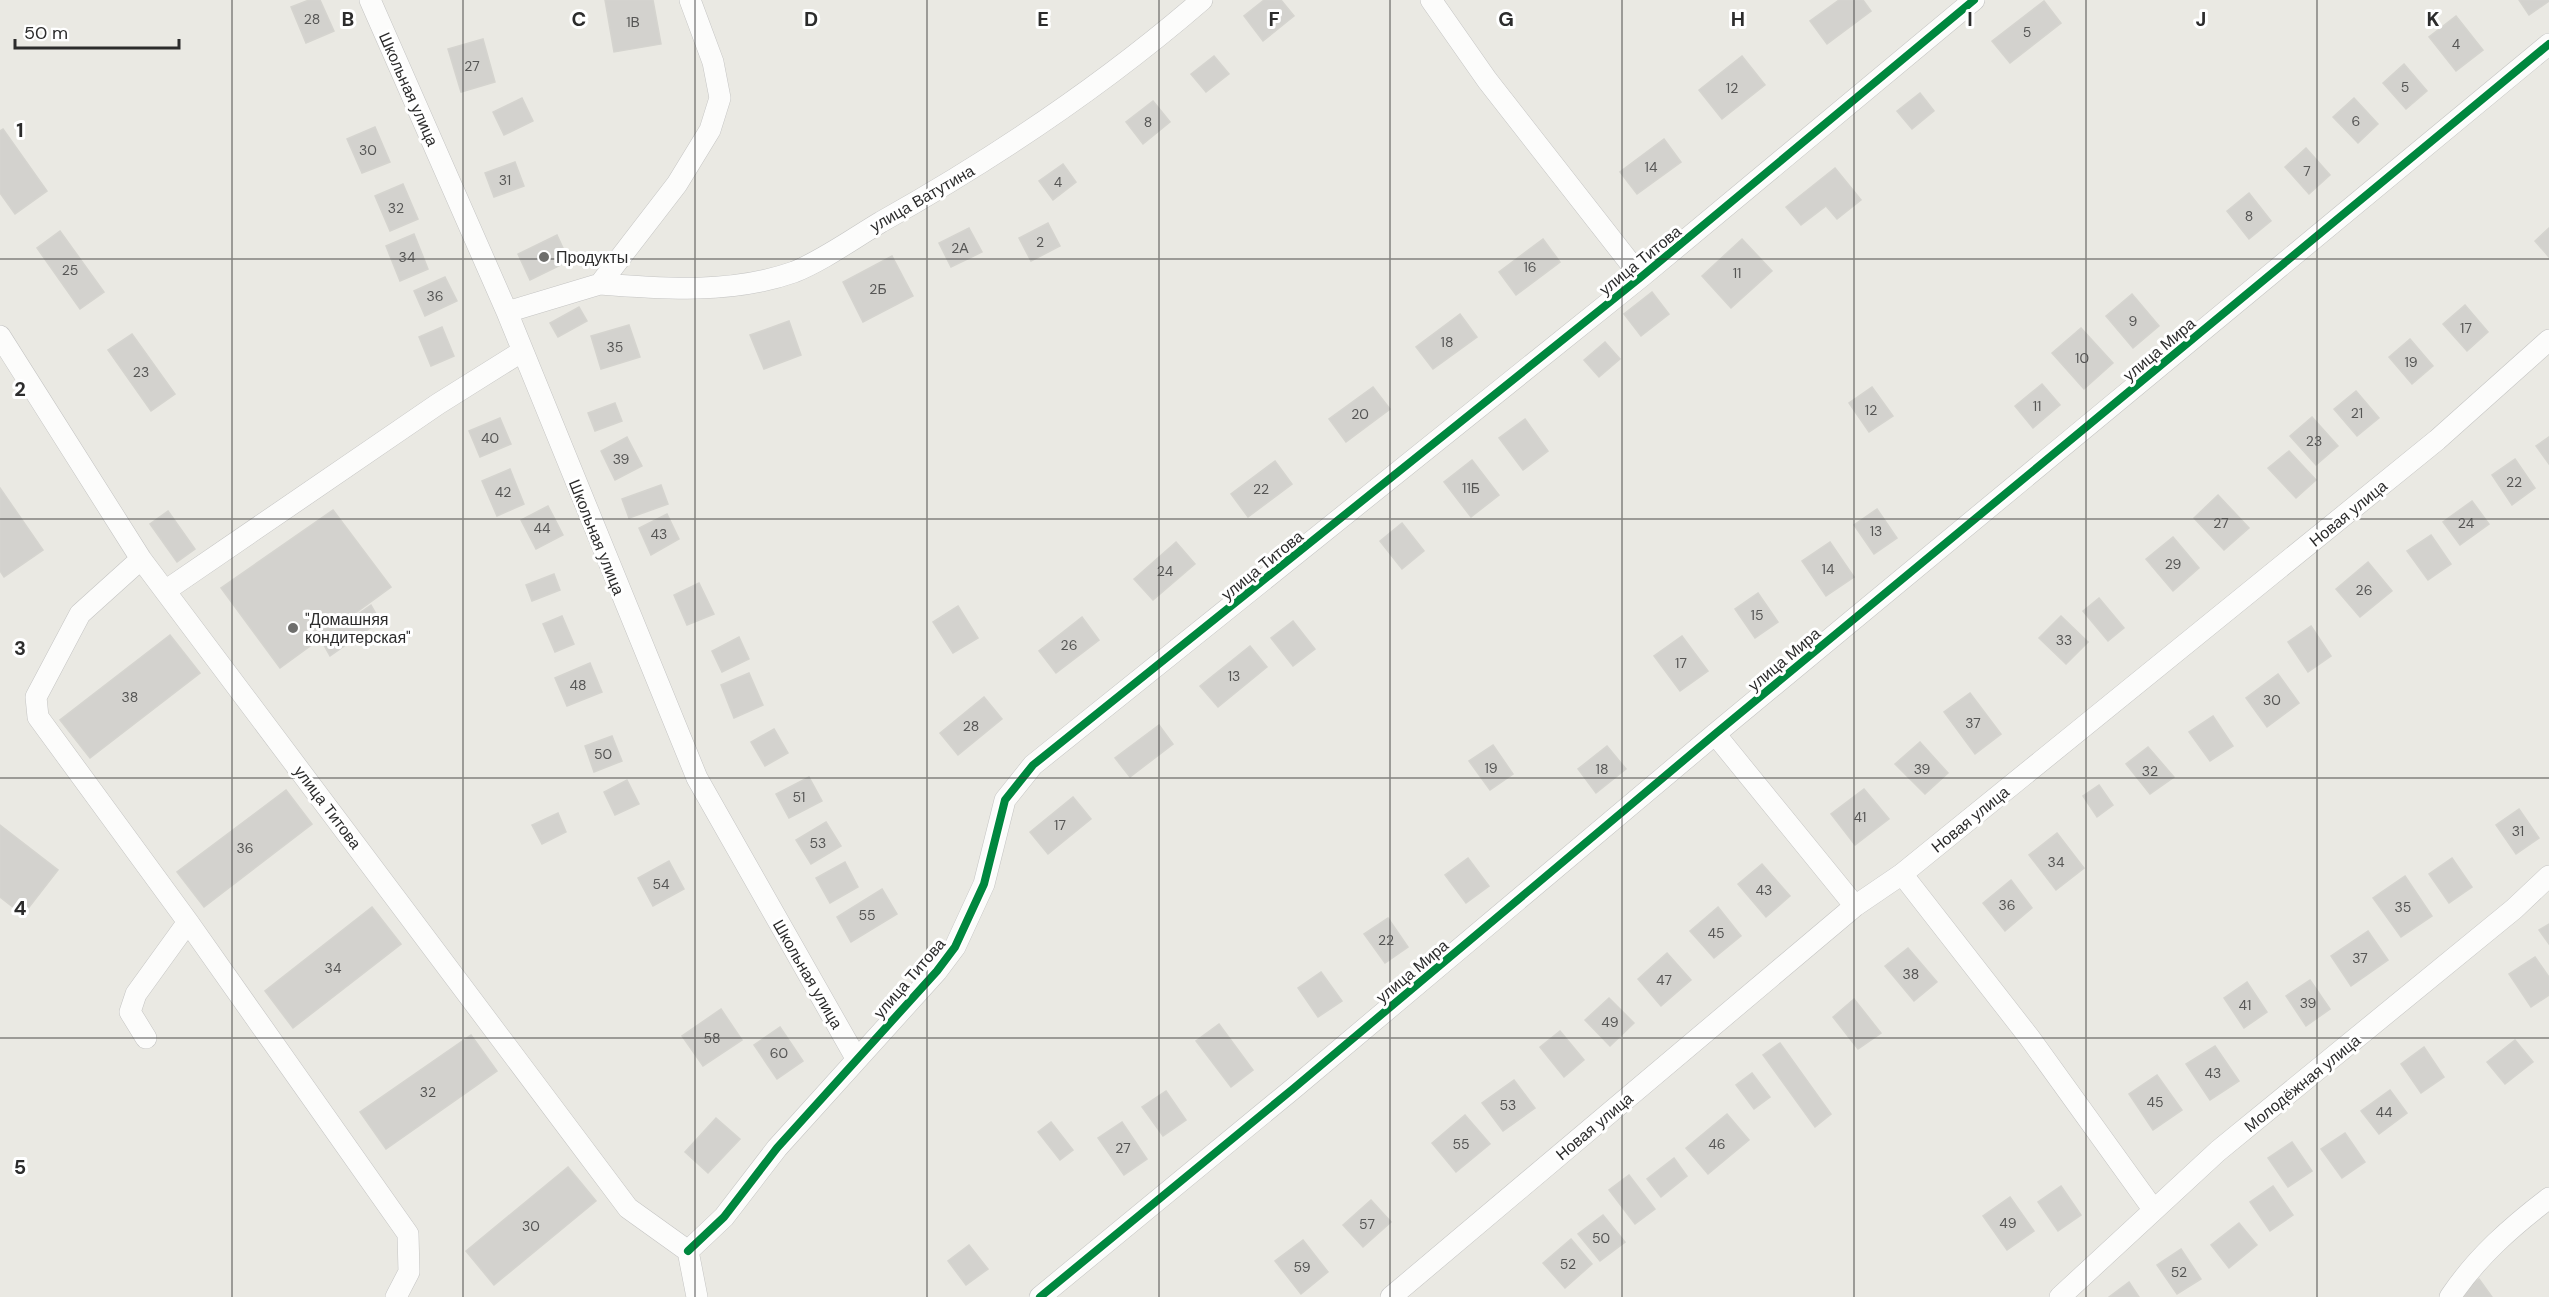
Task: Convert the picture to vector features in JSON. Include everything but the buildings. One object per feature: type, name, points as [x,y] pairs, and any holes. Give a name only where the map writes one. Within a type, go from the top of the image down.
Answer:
[{"type":"street","name":"Школьная улица","points":[[370,0],[507,312],[521,352],[697,778],[856,1058]]},
{"type":"street","points":[[600,284],[677,184],[710,130],[720,98],[713,62],[690,0]]},
{"type":"street","name":"улица Ватутина","points":[[507,312],[600,284],[683,288],[738,286],[795,271],[967,174],[1160,37],[1202,0]]},
{"type":"street","points":[[1431,0],[1487,80],[1641,277]]},
{"type":"street","name":"улица Титова","points":[[0,336],[141,559],[628,1208],[688,1251],[724,1217],[777,1148],[937,971],[955,947],[984,884],[1005,800],[1033,765],[1641,277],[1974,0]]},
{"type":"street","name":"улица Мира","points":[[1040,1297],[1294,1088],[1715,734],[2549,44]]},
{"type":"street","name":"Новая улица","points":[[1391,1297],[1855,906],[1902,874],[2419,455],[2549,340]]},
{"type":"street","points":[[165,591],[438,404],[521,352]]},
{"type":"street","points":[[141,559],[80,614],[36,697],[39,717],[188,922],[408,1234],[409,1272],[396,1297]]},
{"type":"street","points":[[1715,734],[1855,906]]},
{"type":"street","points":[[1902,874],[2029,1037],[2153,1209]]},
{"type":"street","name":"Молодёжная улица","points":[[2060,1297],[2153,1209],[2227,1144],[2514,909],[2549,876]]},
{"type":"street","points":[[146,1038],[130,1012],[136,994],[188,922]]},
{"type":"street","points":[[2450,1297],[2464,1276],[2511,1227],[2549,1198]]},
{"type":"street","points":[[688,1251],[697,1297]]},
{"type":"cycle path","points":[[688,1251],[724,1217],[777,1148],[937,971],[955,947],[984,884],[1005,800],[1033,765],[1641,277],[1974,0]]},
{"type":"cycle path","points":[[1040,1297],[1294,1088],[1715,734],[2549,44]]},
{"type":"place","name":"Продукты","points":[[544,257]]},
{"type":"place","name":"\"Домашняя кондитерская\"","points":[[293,628]]}]
